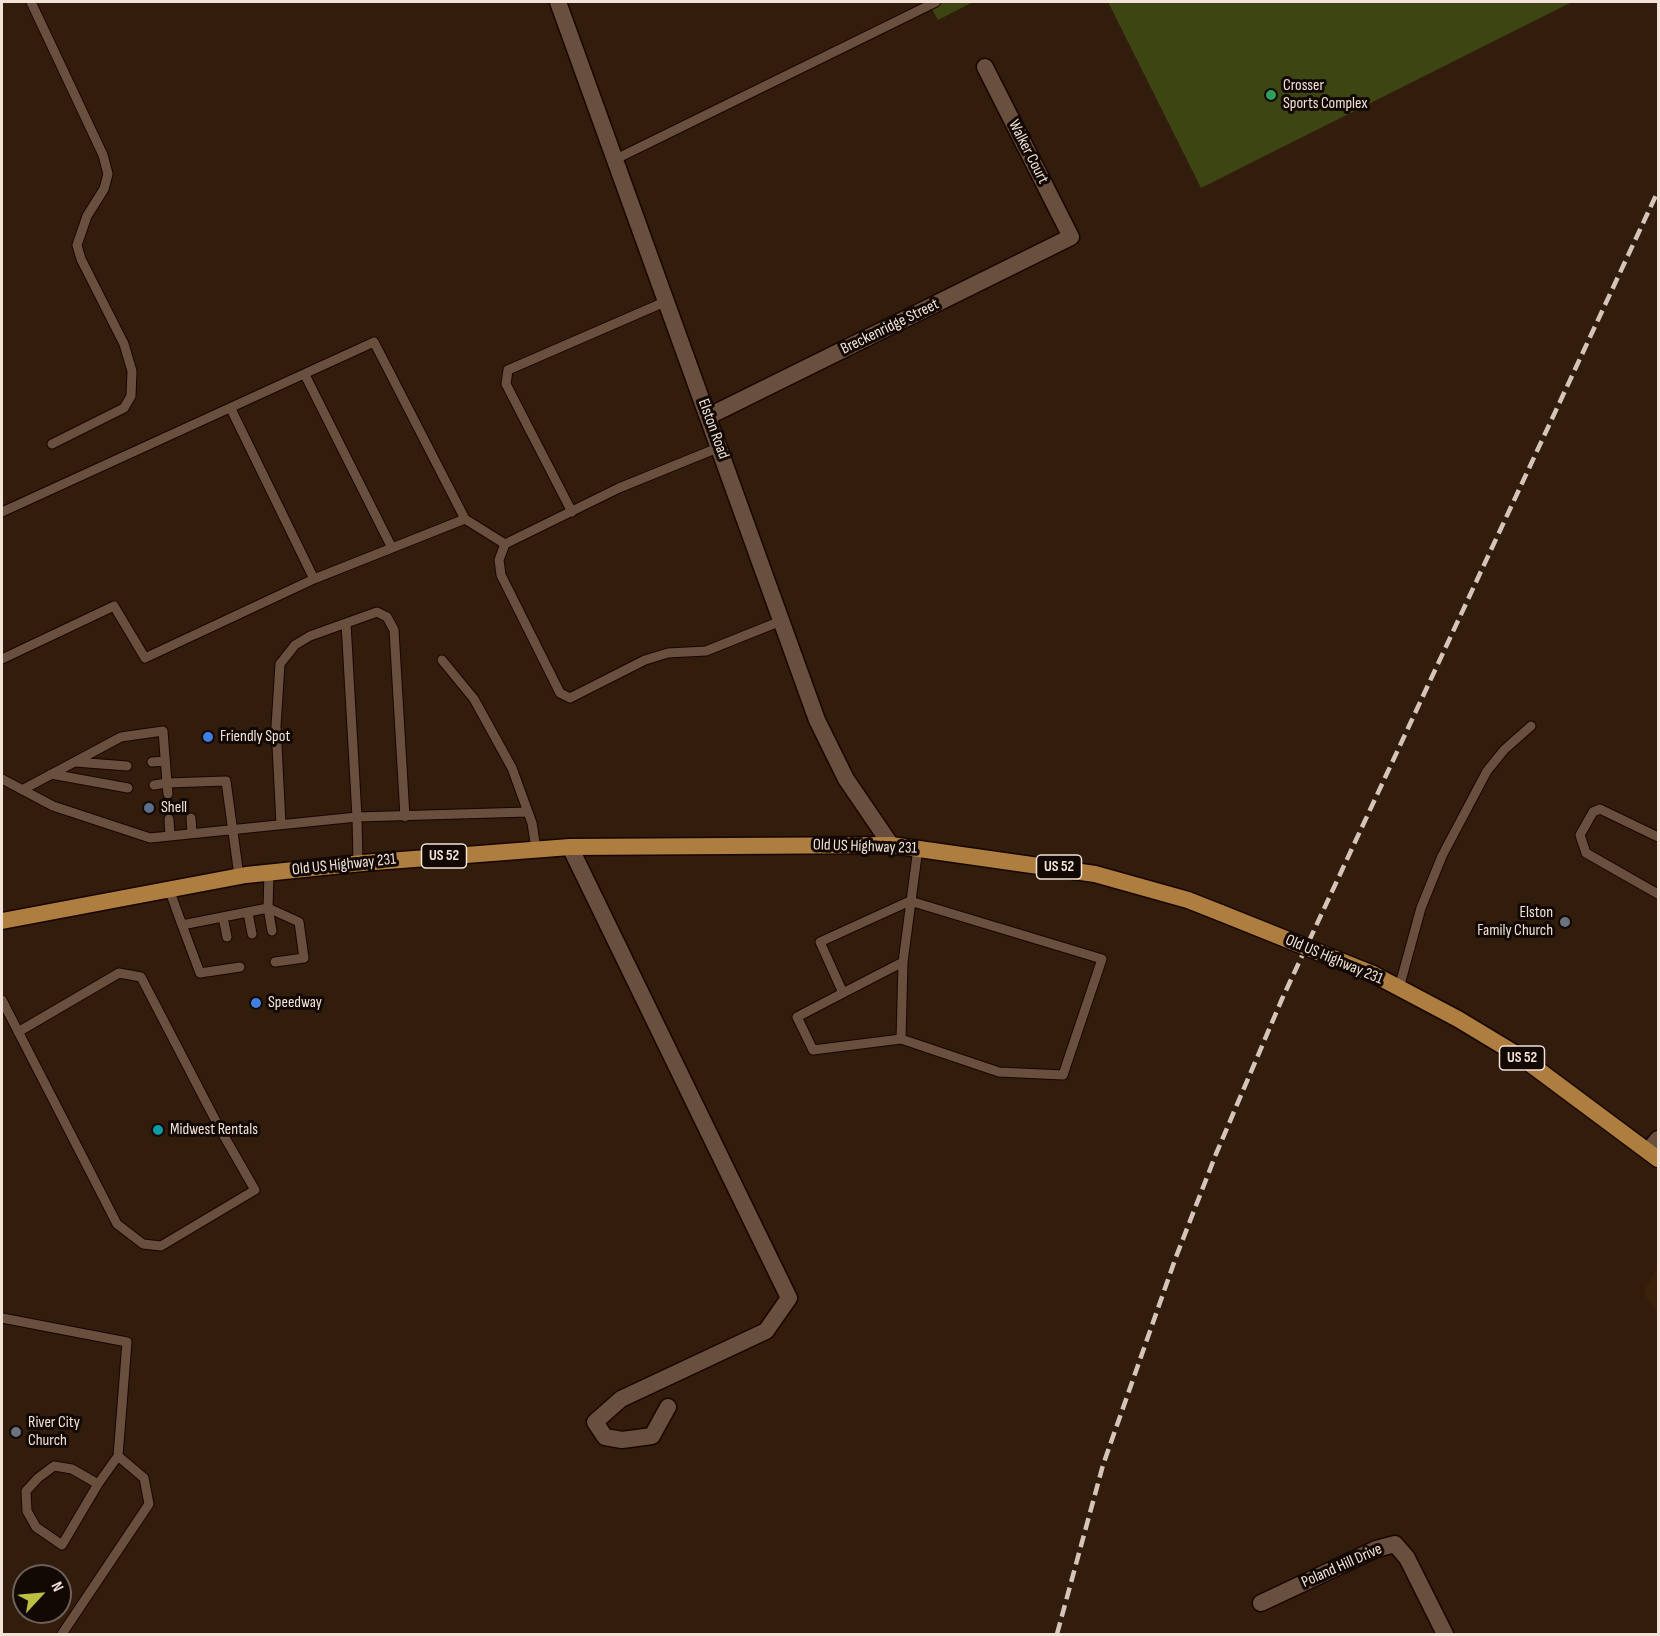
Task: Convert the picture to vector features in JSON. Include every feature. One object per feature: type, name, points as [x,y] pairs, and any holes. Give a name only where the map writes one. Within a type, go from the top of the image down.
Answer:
[{"type":"main road","name":"Old US Highway 231","points":[[2,921],[239,876],[358,863],[570,847],[891,844],[1095,874],[1188,900],[1221,913],[1373,974],[1458,1019],[1521,1058],[1655,1150]]},
{"type":"street","name":"Elston Road","points":[[558,2],[781,621],[828,744],[846,779],[891,844]]},
{"type":"street","name":"Walker Court","points":[[985,66],[1071,237]]},
{"type":"street","name":"Breckenridge Street","points":[[709,416],[1071,237]]},
{"type":"street","points":[[570,847],[789,1298],[766,1331],[621,1399],[595,1422],[605,1437],[622,1440],[652,1436],[668,1407]]},
{"type":"street","name":"Poland Hill Drive","points":[[1260,1604],[1376,1549],[1395,1544],[1407,1558],[1445,1635]]},
{"type":"lane","points":[[32,2],[106,166],[104,189],[87,216],[77,244],[81,259],[124,344],[132,371],[131,396],[124,408],[52,444]]},
{"type":"lane","points":[[616,159],[936,2]]},
{"type":"lane","points":[[572,512],[506,384],[508,370],[667,301]]},
{"type":"lane","points":[[2,512],[374,342],[465,519],[505,544]]},
{"type":"lane","points":[[305,375],[392,548]]},
{"type":"lane","points":[[231,409],[314,579]]},
{"type":"lane","points":[[720,447],[619,488],[505,544],[499,560],[501,575],[560,693],[570,698],[645,660],[668,654],[706,651],[781,621]]},
{"type":"lane","points":[[2,659],[114,606],[145,658],[314,579],[465,519]]},
{"type":"lane","points":[[281,824],[276,726],[280,664],[295,645],[310,636],[377,612],[387,617],[394,630],[405,817]]},
{"type":"lane","points":[[346,623],[358,863]]},
{"type":"lane","points":[[442,660],[474,699],[512,768],[528,812],[536,849]]},
{"type":"lane","points":[[1400,988],[1421,908],[1442,856],[1487,771],[1504,750],[1531,726]]},
{"type":"lane","points":[[22,790],[121,737],[163,731],[168,794]]},
{"type":"lane","points":[[152,762],[165,761]]},
{"type":"lane","points":[[74,762],[127,766]]},
{"type":"lane","points":[[51,774],[128,788]]},
{"type":"lane","points":[[2,779],[52,806],[150,838],[357,817],[528,812]]},
{"type":"lane","points":[[154,785],[226,781],[239,876]]},
{"type":"lane","points":[[189,782],[189,793]]},
{"type":"lane","points":[[1659,837],[1600,810],[1593,812],[1580,835],[1586,853],[1659,894]]},
{"type":"lane","points":[[191,818],[192,833]]},
{"type":"lane","points":[[169,819],[170,836]]},
{"type":"lane","points":[[901,1039],[903,962],[918,848]]},
{"type":"lane","points":[[269,873],[268,908],[272,931]]},
{"type":"lane","points":[[169,889],[200,973],[233,966]]},
{"type":"lane","points":[[843,993],[820,942],[910,901],[1102,959],[1063,1075],[999,1072],[901,1039],[813,1050],[797,1017],[903,962]]},
{"type":"lane","points":[[182,925],[268,908],[299,922],[304,958],[276,960]]},
{"type":"lane","points":[[248,913],[252,934]]},
{"type":"lane","points":[[223,917],[227,937]]},
{"type":"lane","points":[[2,1000],[18,1032],[117,1224],[143,1244],[161,1246],[255,1190],[220,1129],[141,977],[119,973],[18,1032]]},
{"type":"lane","points":[[2,1318],[127,1342],[118,1456],[62,1545],[36,1527],[27,1511],[27,1491],[38,1478],[54,1466],[72,1469],[99,1484]]},
{"type":"lane","points":[[62,1635],[149,1504],[144,1478],[118,1456]]},
{"type":"shaded area","points":[[1658,1267],[1658,1316],[1643,1292]]},
{"type":"green space","points":[[928,2],[973,2],[938,20]]},
{"type":"green space","name":"Crosser Sports Complex","points":[[1108,2],[1572,2],[1201,188]]},
{"type":"railway","points":[[1057,1634],[1103,1465],[1176,1257],[1216,1154],[1282,999],[1658,191]]},
{"type":"place","name":"Crosser Sports Complex","points":[[1271,95]]},
{"type":"place","name":"Friendly Spot","points":[[208,737]]},
{"type":"place","name":"Shell","points":[[149,808]]},
{"type":"place","name":"Elston Family Church","points":[[1565,922]]},
{"type":"place","name":"Speedway","points":[[256,1003]]},
{"type":"place","name":"Midwest Rentals","points":[[158,1130]]},
{"type":"place","name":"River City Church","points":[[16,1432]]}]
